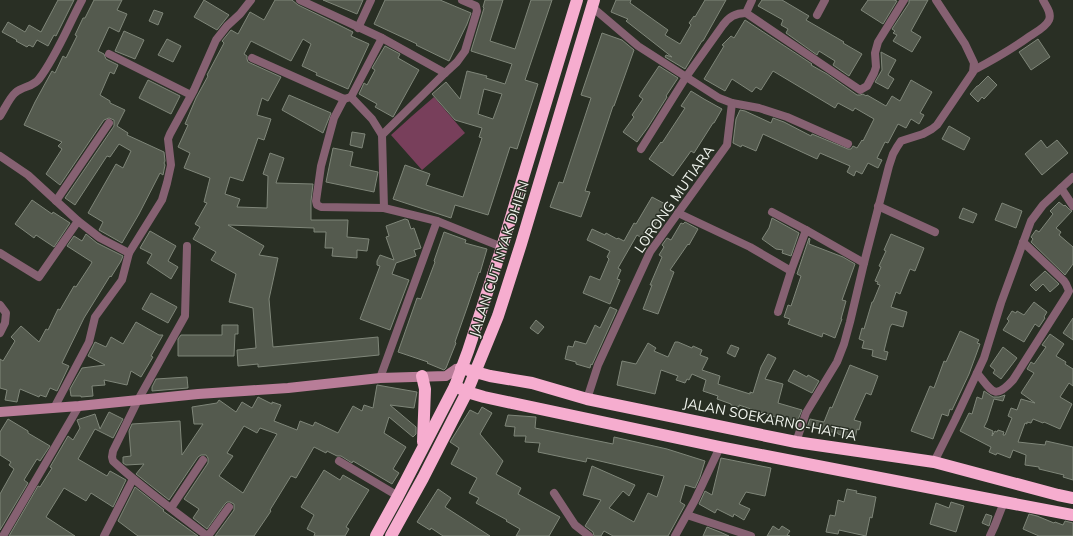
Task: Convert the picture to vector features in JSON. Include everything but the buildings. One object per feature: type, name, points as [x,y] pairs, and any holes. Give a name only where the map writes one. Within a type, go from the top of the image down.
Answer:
[{"type":"highway","name":"JALAN CUT NYAK DHIEN","points":[[376,536],[455,386],[502,247],[577,0]]},
{"type":"highway","name":"JALAN CUT NYAK DHIEN","points":[[391,536],[423,478],[467,392],[498,316],[528,222],[593,3]]},
{"type":"highway","name":"JALAN SOEKARNO-HATTA","points":[[461,368],[490,376],[532,383],[587,399],[796,442],[934,462],[1073,498]]},
{"type":"highway","points":[[422,376],[426,389],[423,447]]},
{"type":"highway","points":[[455,386],[467,392],[484,397],[602,423],[1073,515]]},
{"type":"highway","points":[[1055,511],[1058,495]]},
{"type":"main road","points":[[0,412],[288,388],[380,378],[446,376],[456,369],[461,368]]},
{"type":"main road","points":[[446,376],[455,386]]},
{"type":"street","points":[[0,116],[15,93],[32,85],[38,80],[55,54],[82,0]]},
{"type":"street","points":[[54,408],[89,342],[95,317],[122,280],[129,253],[162,200],[170,165],[168,139],[175,124],[191,95],[216,40],[251,0]]},
{"type":"street","points":[[300,0],[382,38],[445,73]]},
{"type":"street","points":[[358,28],[371,0]]},
{"type":"street","points":[[382,135],[457,62],[466,51],[477,11],[476,6],[462,0]]},
{"type":"street","points":[[746,13],[752,0]]},
{"type":"street","points":[[817,15],[825,0]]},
{"type":"street","points":[[641,149],[686,76],[728,19],[736,14],[746,13],[860,90],[867,86],[876,67],[875,53],[878,42],[904,0]]},
{"type":"street","points":[[974,70],[1014,47],[1047,23],[1050,12],[1042,0]]},
{"type":"street","points":[[796,442],[806,413],[837,362],[844,344],[878,206],[889,166],[897,146],[904,140],[923,134],[937,125],[974,70],[974,63],[965,44],[940,1]]},
{"type":"street","points":[[593,3],[638,46],[720,98],[732,103],[759,108],[787,117],[848,144]]},
{"type":"street","points":[[382,38],[348,98],[334,118],[321,166],[316,201],[317,205],[321,207],[384,208],[437,221],[502,247]]},
{"type":"street","points":[[109,54],[191,95]]},
{"type":"street","points":[[252,58],[348,98],[372,119],[382,135],[384,208]]},
{"type":"street","name":"LORONG MUTIARA","points":[[587,399],[598,365],[650,252],[727,145],[732,103]]},
{"type":"street","points":[[56,201],[108,123]]},
{"type":"street","points":[[0,156],[28,175],[78,221],[100,238],[129,253]]},
{"type":"street","points":[[934,462],[984,358],[1001,303],[1031,221],[1043,205],[1073,177]]},
{"type":"street","points":[[1061,188],[1073,206]]},
{"type":"street","points":[[878,206],[935,232]]},
{"type":"street","points":[[772,212],[864,263]]},
{"type":"street","points":[[678,213],[750,247],[791,271]]},
{"type":"street","points":[[0,253],[39,277],[78,221]]},
{"type":"street","points":[[380,378],[437,221]]},
{"type":"street","points":[[778,312],[806,230]]},
{"type":"street","points":[[977,374],[992,392],[1000,392],[1005,388],[1013,380],[1069,291],[1064,281],[1023,242]]},
{"type":"street","points":[[187,246],[185,316],[138,400],[113,451],[112,457],[113,461],[133,479],[207,536],[229,507]]},
{"type":"street","points":[[0,305],[6,313],[5,323],[0,333]]},
{"type":"street","points":[[3,536],[79,406]]},
{"type":"street","points":[[676,536],[720,447]]},
{"type":"street","points":[[171,508],[203,460]]},
{"type":"street","points":[[339,461],[398,496]]},
{"type":"street","points":[[104,536],[133,479]]},
{"type":"street","points":[[554,493],[575,525],[589,536]]},
{"type":"street","points":[[990,536],[1004,502]]},
{"type":"street","points":[[687,515],[751,536]]},
{"type":"shaded area","points":[[434,97],[465,133],[422,170],[391,135]]}]
